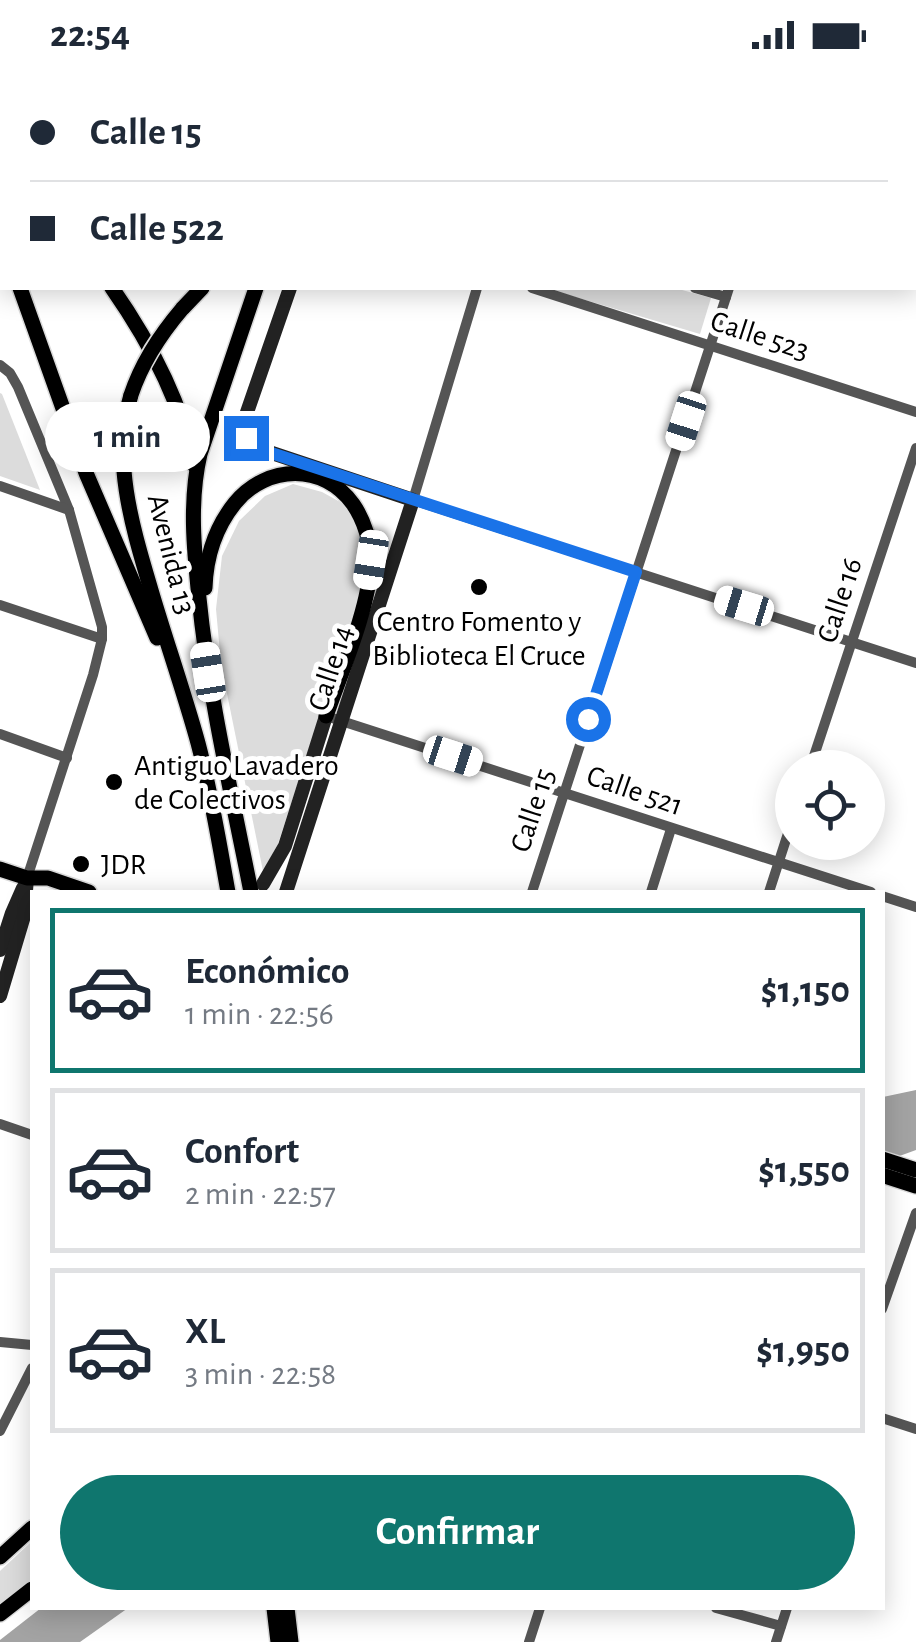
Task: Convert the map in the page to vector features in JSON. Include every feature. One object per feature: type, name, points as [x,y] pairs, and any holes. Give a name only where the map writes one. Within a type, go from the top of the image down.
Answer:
[{"type":"main road","points":[[21,290],[86,472],[185,704]]},
{"type":"main road","points":[[113,290],[140,328],[172,393],[187,431],[196,474]]},
{"type":"main road","name":"Avenida 13","points":[[200,290],[154,345],[138,375],[124,442],[127,496],[137,544],[205,771],[228,890]]},
{"type":"main road","name":"Avenida 13","points":[[255,290],[204,441],[196,474],[193,534],[200,611],[221,744],[242,848],[256,890]]},
{"type":"main road","points":[[200,611],[210,548],[238,499],[270,479],[293,473],[319,476],[338,487],[360,515],[371,560],[334,718]]},
{"type":"main road","points":[[0,869],[27,878],[48,878],[83,890]]},
{"type":"main road","points":[[27,878],[37,890]]},
{"type":"main road","points":[[886,1166],[916,1170]]},
{"type":"main road","points":[[886,1166],[916,1186]]},
{"type":"main road","points":[[0,1557],[30,1530]]},
{"type":"main road","points":[[0,1614],[30,1591]]},
{"type":"main road","points":[[274,1610],[278,1642]]},
{"type":"main road","points":[[287,1610],[291,1642]]},
{"type":"street","points":[[289,290],[245,418],[246,438],[251,446],[916,662]]},
{"type":"street","name":"Calle 14","points":[[256,890],[284,846],[334,718],[413,500],[477,290]]},
{"type":"street","name":"Calle 523","points":[[538,290],[916,412]]},
{"type":"street","name":"Calle 15","points":[[533,890],[728,292]]},
{"type":"street","points":[[0,365],[18,387],[68,510],[102,627],[93,676],[0,950]]},
{"type":"street","name":"Calle 16","points":[[816,750],[916,448]]},
{"type":"street","points":[[0,486],[68,510]]},
{"type":"street","points":[[0,605],[102,639]]},
{"type":"street","name":"Calle 14","points":[[287,890],[334,718]]},
{"type":"street","name":"Calle 521","points":[[334,718],[864,890]]},
{"type":"street","points":[[0,734],[67,758]]},
{"type":"street","points":[[652,890],[671,829]]},
{"type":"street","points":[[770,890],[780,860]]},
{"type":"street","points":[[0,996],[24,916],[27,878]]},
{"type":"street","points":[[885,897],[916,906]]},
{"type":"street","points":[[0,1124],[30,1134]]},
{"type":"street","points":[[885,1301],[916,1213]]},
{"type":"street","points":[[0,1342],[30,1345]]},
{"type":"street","points":[[0,1431],[30,1372]]},
{"type":"street","points":[[885,1419],[916,1428]]},
{"type":"street","points":[[529,1642],[539,1610]]},
{"type":"street","points":[[723,1610],[781,1626]]},
{"type":"street","points":[[776,1642],[786,1610]]},
{"type":"shaded area","points":[[552,290],[682,290],[711,298],[700,334]]},
{"type":"shaded area","points":[[2,394],[40,490],[0,476]]},
{"type":"shaded area","points":[[293,484],[322,492],[342,503],[355,520],[365,556],[361,588],[278,844],[263,871],[221,664],[216,609],[222,556],[239,521],[265,496]]},
{"type":"shaded area","points":[[916,1090],[916,1150],[885,1161],[885,1097]]},
{"type":"shaded area","points":[[30,1543],[30,1581],[0,1604],[0,1571]]},
{"type":"shaded area","points":[[38,1610],[125,1610],[80,1642],[0,1640]]},
{"type":"place","name":"Centro Fomento y Biblioteca El Cruce","points":[[479,587]]},
{"type":"place","name":"Antiguo Lavadero de Colectivos","points":[[114,782]]},
{"type":"place","name":"JDR","points":[[81,864]]},
{"type":"route","points":[[246,438],[251,446],[262,450],[636,572],[588,719]]}]
